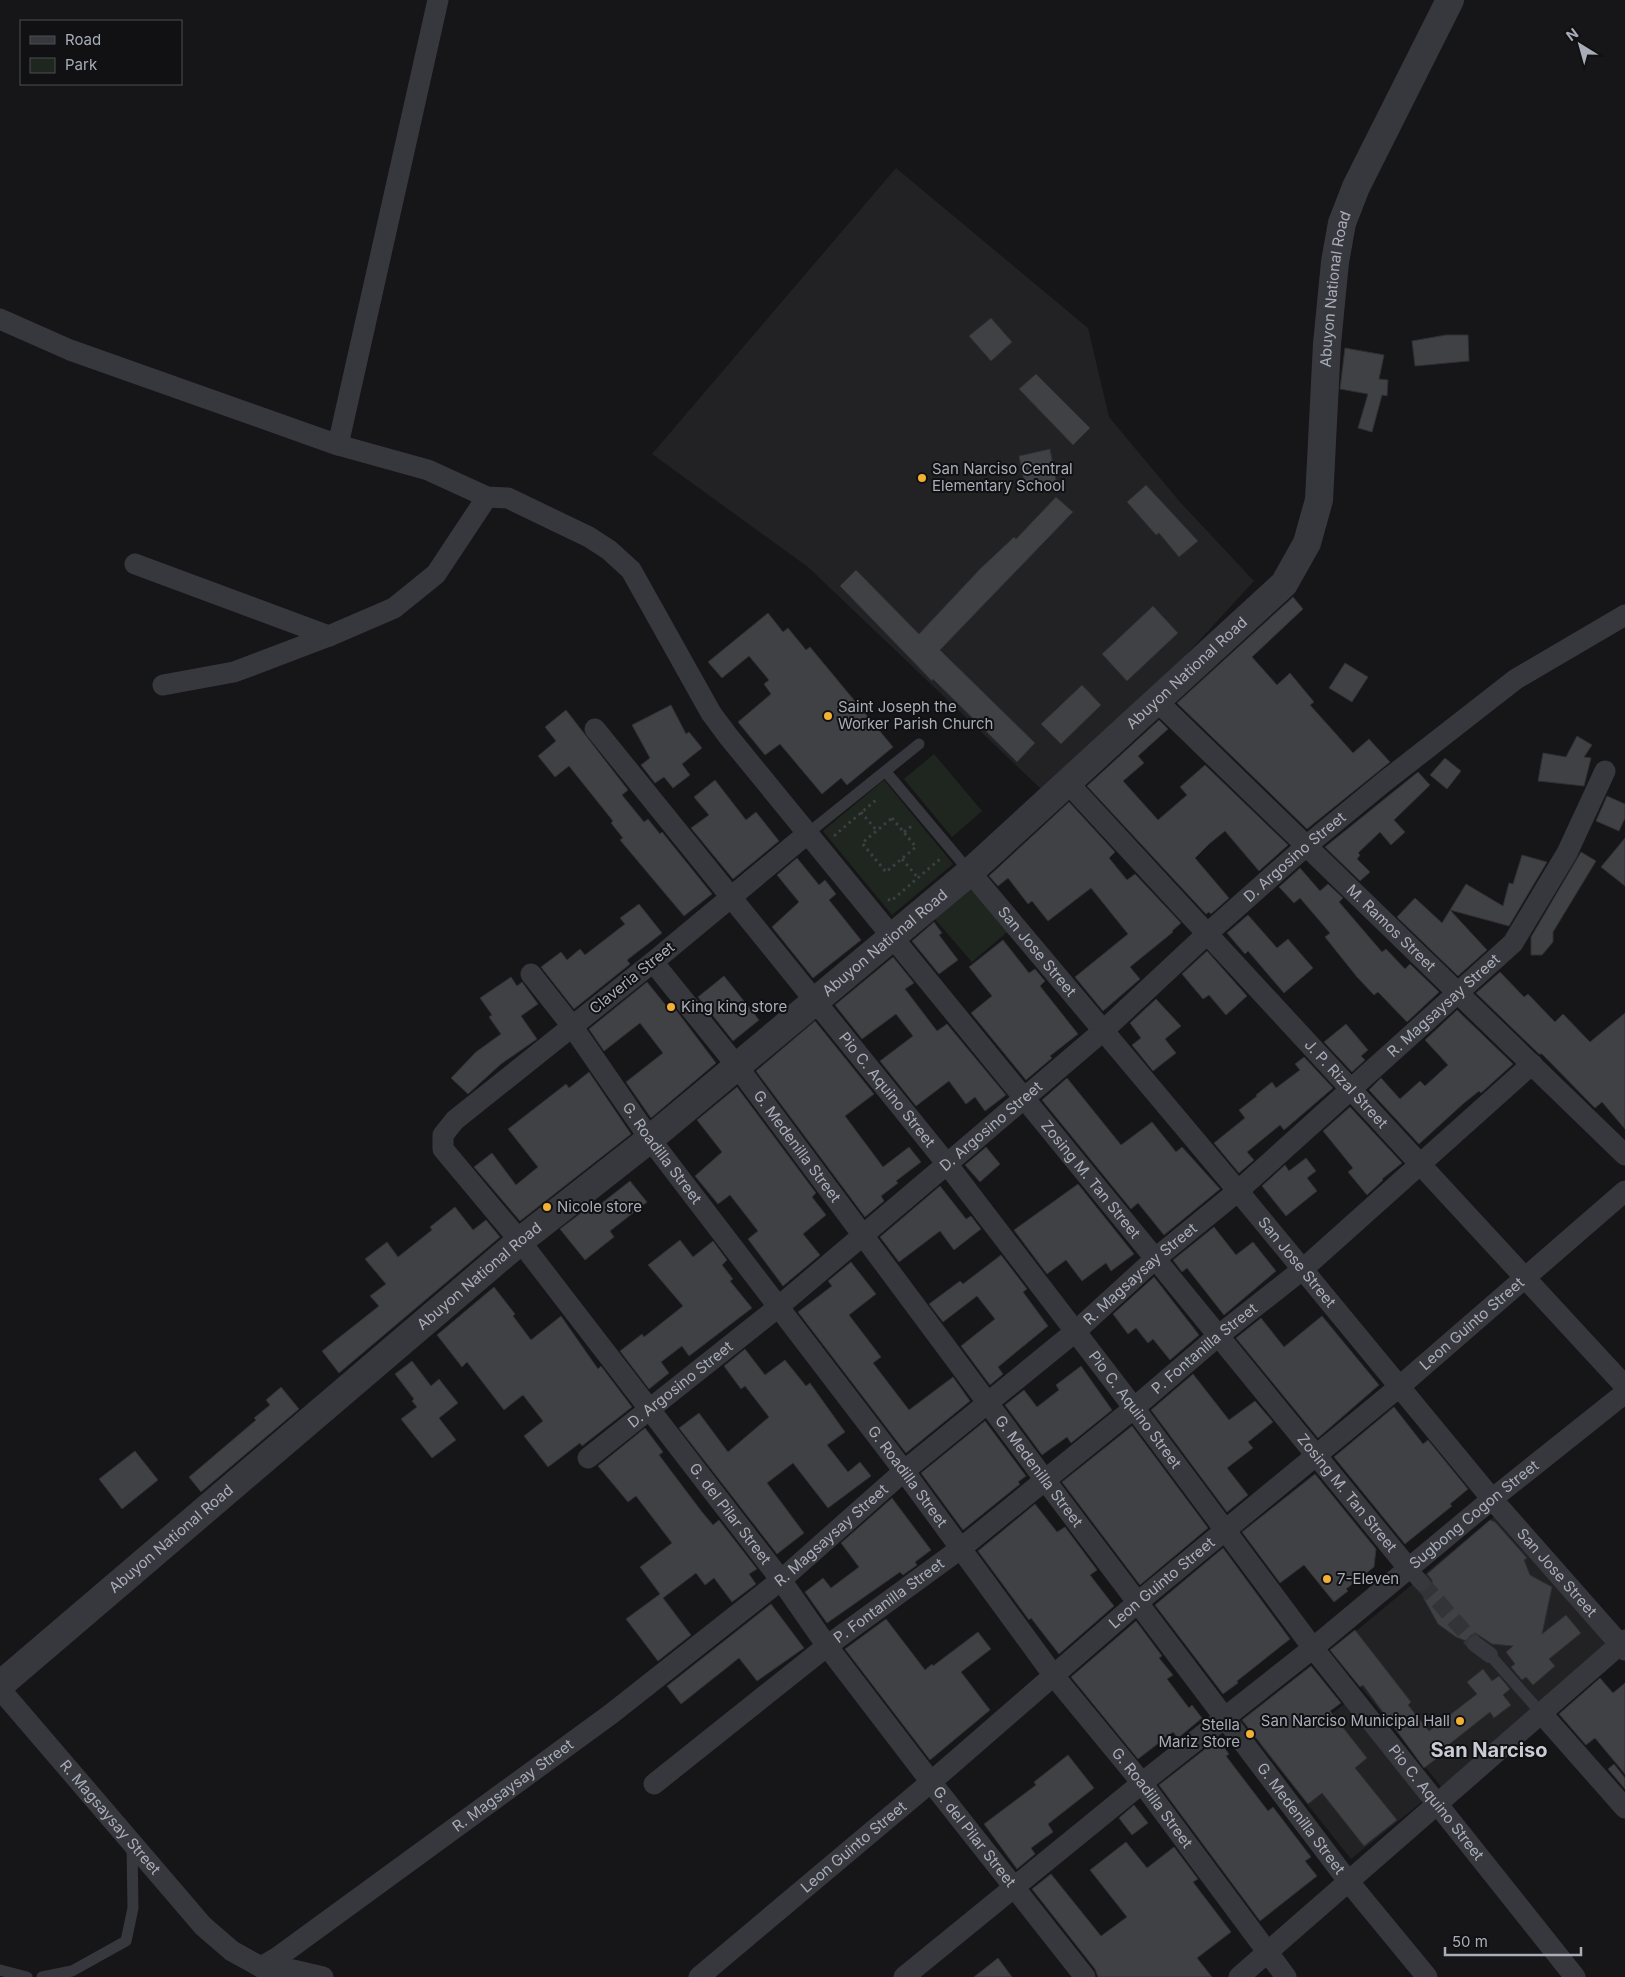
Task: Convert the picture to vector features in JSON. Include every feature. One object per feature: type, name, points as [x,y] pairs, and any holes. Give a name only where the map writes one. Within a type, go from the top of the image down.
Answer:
[{"type":"street","points":[[338,445],[438,0]]},
{"type":"street","name":"Abuyon National Road","points":[[0,1685],[520,1241],[650,1139],[970,872],[1284,584],[1307,543],[1319,500],[1327,344],[1335,262],[1342,223],[1356,187],[1450,0]]},
{"type":"street","name":"Zosing M. Tan Street","points":[[0,319],[70,350],[338,445],[428,470],[487,497],[508,498],[589,537],[609,550],[631,570],[711,713],[807,834],[1156,1258],[1316,1457],[1416,1576]]},
{"type":"street","points":[[163,685],[234,672],[329,636],[394,608],[436,574],[487,497]]},
{"type":"street","points":[[135,564],[329,636]]},
{"type":"street","name":"D. Argosino Street","points":[[588,1458],[777,1308],[1104,1030],[1305,846],[1516,679],[1625,615]]},
{"type":"street","name":"M. Ramos Street","points":[[1157,701],[1625,1155]]},
{"type":"street","name":"Pio C. Aquino Street","points":[[595,729],[947,1164],[1076,1331],[1313,1648],[1575,1977]]},
{"type":"street","name":"R. Magsaysay Street","points":[[0,1689],[203,1926],[232,1951],[261,1967],[278,1957],[611,1714],[781,1580],[904,1471],[1076,1331],[1156,1258],[1238,1190],[1513,943],[1567,853],[1605,771]]},
{"type":"street","name":"J. P. Rizal Street","points":[[1067,782],[1625,1386]]},
{"type":"street","name":"Claveria Street","points":[[455,1120],[653,962],[807,834]]},
{"type":"street","name":"San Jose Street","points":[[970,872],[1238,1190],[1492,1499],[1623,1645]]},
{"type":"street","name":"G. Medenilla Street","points":[[653,962],[737,1066],[1137,1603],[1348,1881],[1427,1977]]},
{"type":"street","name":"G. Roadilla Street","points":[[531,974],[572,1026],[650,1139],[777,1308],[904,1471],[1054,1676],[1142,1783],[1286,1977]]},
{"type":"street","name":"P. Fontanilla Street","points":[[654,1784],[828,1646],[960,1550],[1134,1408],[1218,1336],[1303,1269],[1532,1064]]},
{"type":"street","name":"G. del Pilar Street","points":[[455,1120],[443,1135],[443,1149],[520,1241],[781,1580],[828,1646],[931,1782],[1085,1977]]},
{"type":"street","name":"Leon Guinto Street","points":[[699,1977],[931,1782],[1137,1603],[1399,1387],[1625,1191]]},
{"type":"street","name":"Sugbong Cogon Street","points":[[904,1977],[1142,1783],[1313,1648],[1416,1576],[1492,1499],[1625,1394]]},
{"type":"street","points":[[1475,1644],[1490,1655]]},
{"type":"street","points":[[1239,1977],[1623,1645]]},
{"type":"street","points":[[1542,1714],[1625,1808]]},
{"type":"street","points":[[261,1967],[323,1977]]},
{"type":"lane","points":[[807,834],[920,744]]},
{"type":"lane","points":[[886,772],[970,872]]},
{"type":"lane","points":[[1490,1655],[1542,1714]]},
{"type":"lane","points":[[42,1977],[72,1971],[126,1941],[133,1908],[132,1845]]},
{"type":"lane","points":[[0,1970],[27,1977]]},
{"type":"path","points":[[835,835],[896,783]]},
{"type":"path","points":[[851,800],[876,831]]},
{"type":"path","points":[[892,818],[916,847],[886,872],[862,843],[876,831],[892,818]]},
{"type":"path","points":[[891,901],[951,850]]},
{"type":"path","points":[[902,859],[918,878]]},
{"type":"shaded area","name":"San Narciso Central Elementary School","points":[[896,168],[1088,328],[1109,417],[1180,502],[1254,581],[1153,691],[1042,790],[808,567],[652,454]]},
{"type":"shaded area","points":[[1497,1514],[1610,1643],[1443,1789],[1332,1651]]},
{"type":"shaded area","points":[[1347,1702],[1423,1801],[1351,1859],[1260,1745],[1308,1707],[1321,1722]]},
{"type":"green space","points":[[934,754],[982,811],[952,837],[904,779]]},
{"type":"green space","points":[[884,780],[953,864],[892,915],[823,831]]},
{"type":"green space","points":[[973,882],[1012,928],[972,962],[933,917]]},
{"type":"building","points":[[991,318],[1012,342],[991,361],[969,336]]},
{"type":"building","points":[[1446,335],[1468,335],[1469,361],[1415,366],[1412,341]]},
{"type":"building","points":[[1345,348],[1384,355],[1379,379],[1388,380],[1387,396],[1382,395],[1372,432],[1358,428],[1368,394],[1340,389]]},
{"type":"building","points":[[1036,374],[1090,428],[1073,445],[1019,389]]},
{"type":"building","points":[[1050,449],[1057,485],[1026,492],[1019,456]]},
{"type":"building","points":[[1146,485],[1198,541],[1179,557],[1159,533],[1156,535],[1127,502]]},
{"type":"building","points":[[1056,497],[1073,512],[940,650],[1035,743],[1017,762],[933,679],[932,681],[840,586],[856,570],[919,634],[980,569],[1014,537],[1016,539]]},
{"type":"building","points":[[1293,597],[1303,609],[1252,657],[1277,685],[1290,673],[1314,702],[1310,705],[1353,753],[1369,739],[1390,762],[1307,829],[1177,703]]},
{"type":"building","points":[[1153,606],[1178,633],[1127,681],[1102,654]]},
{"type":"building","points":[[768,613],[783,632],[788,628],[806,650],[810,647],[893,747],[847,785],[841,778],[822,794],[780,744],[765,755],[738,722],[771,694],[764,684],[769,680],[749,656],[722,678],[708,662]]},
{"type":"building","points":[[1345,663],[1368,677],[1352,702],[1329,688]]},
{"type":"building","points":[[1082,685],[1101,705],[1061,744],[1041,724]]},
{"type":"building","points":[[671,705],[686,734],[689,732],[702,748],[682,764],[690,775],[673,788],[664,777],[655,783],[641,765],[650,758],[632,725]]},
{"type":"building","points":[[566,710],[628,790],[622,795],[644,822],[648,819],[660,834],[662,832],[712,894],[684,916],[620,840],[623,838],[611,823],[613,821],[569,766],[555,777],[538,756],[556,741],[545,727]]},
{"type":"building","points":[[1159,720],[1168,729],[1138,756],[1144,763],[1123,781],[1158,820],[1187,795],[1180,787],[1205,765],[1288,845],[1259,871],[1225,831],[1209,844],[1195,858],[1229,898],[1211,914],[1209,912],[1206,914],[1087,786]]},
{"type":"building","points":[[1577,736],[1592,745],[1584,757],[1591,758],[1584,786],[1538,781],[1543,753],[1566,757]]},
{"type":"building","points":[[1445,758],[1461,771],[1447,789],[1430,775]]},
{"type":"building","points":[[1418,772],[1430,785],[1394,820],[1405,832],[1391,845],[1380,832],[1358,853],[1360,855],[1357,859],[1370,872],[1360,881],[1325,847]]},
{"type":"building","points":[[715,780],[746,820],[756,812],[779,841],[733,879],[691,828],[709,815],[694,797]]},
{"type":"building","points":[[1607,796],[1625,804],[1625,818],[1619,831],[1596,821]]},
{"type":"building","points":[[1069,802],[1115,852],[1109,858],[1127,880],[1135,874],[1181,923],[1173,932],[1130,967],[1140,979],[1103,1011],[1075,977],[1128,934],[1091,888],[1048,921],[1032,901],[1028,904],[1008,878],[998,886],[989,876]]},
{"type":"building","points":[[1625,838],[1625,886],[1601,867]]},
{"type":"building","points":[[1581,852],[1596,861],[1553,932],[1553,942],[1542,955],[1531,955],[1531,937]]},
{"type":"building","points":[[1522,855],[1547,862],[1509,926],[1450,910],[1466,884],[1503,906],[1509,883],[1513,884]]},
{"type":"building","points":[[797,858],[819,885],[825,880],[836,894],[829,900],[861,940],[813,978],[772,927],[799,902],[777,875]]},
{"type":"building","points":[[1300,868],[1320,891],[1328,884],[1343,898],[1339,902],[1382,952],[1386,949],[1405,969],[1410,964],[1439,992],[1407,1022],[1378,992],[1374,995],[1357,977],[1325,937],[1330,933],[1300,898],[1294,903],[1279,887]]},
{"type":"building","points":[[1415,898],[1442,923],[1450,910],[1487,950],[1458,976],[1397,917]]},
{"type":"building","points":[[639,904],[662,933],[627,960],[630,964],[574,1009],[541,967],[561,952],[567,960],[580,949],[585,955],[625,924],[620,918]]},
{"type":"building","points":[[1248,915],[1277,948],[1288,939],[1313,968],[1284,993],[1248,951],[1245,954],[1227,933]]},
{"type":"building","points":[[934,922],[942,933],[939,935],[958,960],[939,974],[912,941]]},
{"type":"building","points":[[1003,940],[1029,973],[1035,969],[1045,981],[1040,986],[1078,1034],[1050,1056],[1052,1058],[1026,1080],[971,1013],[992,996],[969,967]]},
{"type":"building","points":[[1207,951],[1247,996],[1226,1015],[1209,995],[1203,999],[1182,974]]},
{"type":"building","points":[[893,957],[914,983],[905,989],[937,1031],[947,1024],[1006,1095],[985,1111],[975,1097],[966,1104],[949,1081],[916,1106],[880,1061],[913,1036],[896,1014],[862,1039],[835,1005]]},
{"type":"building","points":[[1500,972],[1524,997],[1528,994],[1555,1022],[1563,1014],[1590,1042],[1625,1013],[1625,1129],[1602,1102],[1595,1108],[1542,1054],[1539,1054],[1476,993]]},
{"type":"building","points":[[724,976],[759,1020],[733,1041],[698,997]]},
{"type":"building","points":[[511,977],[517,986],[522,982],[538,1004],[521,1016],[537,1039],[501,1064],[468,1094],[451,1078],[476,1052],[501,1034],[489,1017],[492,1015],[480,998]]},
{"type":"building","points":[[647,982],[672,1013],[676,1010],[716,1063],[651,1118],[626,1082],[663,1053],[640,1023],[604,1051],[589,1029]]},
{"type":"building","points":[[1156,999],[1181,1026],[1165,1039],[1176,1053],[1153,1071],[1132,1045],[1141,1038],[1130,1023]]},
{"type":"building","points":[[1457,1010],[1513,1064],[1481,1093],[1479,1091],[1464,1103],[1419,1144],[1369,1090],[1381,1078],[1400,1099],[1420,1081],[1425,1086],[1448,1065],[1425,1040]]},
{"type":"building","points":[[815,1021],[874,1094],[845,1116],[883,1167],[909,1147],[921,1162],[896,1181],[898,1183],[881,1196],[884,1201],[865,1217],[756,1071]]},
{"type":"building","points":[[1346,1024],[1368,1050],[1361,1056],[1365,1060],[1352,1072],[1324,1042]]},
{"type":"building","points":[[1304,1057],[1333,1088],[1284,1130],[1280,1125],[1247,1152],[1254,1160],[1239,1173],[1214,1143],[1245,1118],[1239,1110],[1256,1095],[1272,1082],[1276,1088],[1300,1070],[1295,1064]]},
{"type":"building","points":[[589,1072],[631,1134],[520,1221],[474,1167],[492,1153],[516,1185],[538,1167],[508,1129],[566,1084],[569,1088]]},
{"type":"building","points":[[1067,1078],[1121,1145],[1152,1122],[1176,1152],[1182,1147],[1220,1189],[1164,1235],[1138,1203],[1131,1209],[1042,1100]]},
{"type":"building","points":[[737,1087],[816,1193],[812,1197],[826,1215],[803,1234],[820,1255],[783,1286],[748,1239],[758,1231],[730,1195],[718,1204],[695,1176],[722,1152],[697,1120]]},
{"type":"building","points":[[1350,1107],[1402,1163],[1382,1179],[1367,1195],[1348,1172],[1353,1168],[1323,1131]]},
{"type":"building","points":[[986,1147],[1000,1164],[980,1182],[965,1165]]},
{"type":"building","points":[[1306,1158],[1316,1171],[1307,1178],[1317,1191],[1286,1216],[1262,1186],[1285,1165],[1289,1171]]},
{"type":"building","points":[[630,1181],[647,1202],[610,1231],[614,1237],[585,1260],[560,1229],[590,1206],[593,1210]]},
{"type":"building","points":[[1078,1184],[1134,1254],[1111,1271],[1106,1263],[1082,1281],[1066,1260],[1047,1274],[1014,1230]]},
{"type":"building","points":[[940,1186],[966,1219],[971,1216],[981,1229],[954,1250],[940,1231],[899,1262],[880,1237]]},
{"type":"building","points":[[455,1207],[473,1230],[486,1220],[500,1237],[339,1373],[322,1351],[379,1306],[370,1296],[386,1284],[365,1259],[387,1242],[398,1257],[432,1230],[430,1227]]},
{"type":"building","points":[[1214,1227],[1236,1255],[1253,1242],[1276,1271],[1224,1315],[1187,1268],[1182,1272],[1173,1260]]},
{"type":"building","points":[[680,1240],[693,1257],[713,1241],[727,1260],[722,1265],[733,1279],[730,1281],[752,1308],[689,1356],[682,1346],[661,1362],[669,1373],[649,1389],[620,1351],[642,1334],[644,1337],[683,1306],[648,1265]]},
{"type":"building","points":[[1001,1255],[1027,1289],[1023,1292],[1048,1326],[998,1367],[1003,1374],[990,1385],[961,1346],[995,1319],[977,1296],[943,1322],[929,1304],[960,1281],[963,1284]]},
{"type":"building","points":[[851,1262],[876,1294],[849,1315],[881,1357],[873,1363],[909,1410],[953,1377],[970,1401],[906,1453],[798,1312],[832,1286],[828,1281]]},
{"type":"building","points":[[1154,1277],[1199,1335],[1170,1360],[1153,1339],[1148,1343],[1136,1328],[1128,1334],[1113,1314]]},
{"type":"building","points":[[494,1287],[515,1314],[513,1316],[531,1340],[561,1316],[598,1369],[601,1366],[632,1407],[582,1446],[580,1443],[548,1467],[524,1436],[543,1421],[523,1395],[504,1410],[467,1362],[462,1367],[437,1335]]},
{"type":"building","points":[[1322,1316],[1379,1385],[1318,1438],[1236,1338],[1261,1318],[1284,1347]]},
{"type":"building","points":[[745,1349],[765,1375],[785,1360],[806,1386],[810,1383],[845,1432],[827,1445],[848,1472],[860,1462],[871,1476],[828,1508],[793,1463],[767,1483],[804,1533],[777,1554],[679,1428],[699,1413],[728,1452],[769,1417],[745,1386],[741,1389],[724,1366]]},
{"type":"building","points":[[412,1361],[431,1386],[439,1379],[458,1403],[439,1418],[456,1440],[432,1458],[401,1419],[417,1407],[412,1401],[414,1399],[395,1374]]},
{"type":"building","points":[[1081,1366],[1112,1410],[1071,1443],[1067,1437],[1042,1455],[1005,1405],[1024,1390],[1037,1407],[1059,1390],[1056,1385]]},
{"type":"building","points":[[1193,1374],[1229,1420],[1255,1401],[1273,1422],[1248,1442],[1253,1448],[1227,1468],[1248,1495],[1227,1512],[1151,1410]]},
{"type":"building","points":[[281,1387],[299,1409],[201,1492],[189,1477],[256,1420],[254,1418],[270,1405],[266,1400]]},
{"type":"building","points":[[1394,1407],[1423,1444],[1428,1440],[1468,1489],[1450,1504],[1452,1506],[1405,1544],[1334,1457]]},
{"type":"building","points":[[985,1421],[1026,1476],[1018,1482],[1020,1484],[963,1530],[921,1473]]},
{"type":"building","points":[[1132,1426],[1208,1528],[1140,1585],[1062,1482]]},
{"type":"building","points":[[645,1428],[663,1452],[659,1455],[702,1512],[713,1525],[719,1520],[757,1569],[749,1574],[756,1584],[732,1602],[714,1578],[705,1585],[696,1573],[663,1598],[691,1635],[658,1661],[626,1619],[660,1594],[640,1567],[672,1543],[636,1496],[628,1502],[598,1466]]},
{"type":"building","points":[[135,1451],[158,1480],[122,1509],[99,1479]]},
{"type":"building","points":[[1315,1474],[1376,1549],[1374,1567],[1346,1589],[1348,1591],[1334,1602],[1304,1565],[1280,1583],[1242,1532]]},
{"type":"building","points":[[892,1498],[931,1550],[915,1562],[917,1565],[903,1575],[900,1572],[827,1623],[805,1592],[823,1578],[831,1588],[859,1567],[841,1543]]},
{"type":"building","points":[[1035,1504],[1057,1532],[1065,1527],[1097,1570],[1090,1575],[1114,1606],[1059,1654],[1031,1618],[1029,1620],[978,1551]]},
{"type":"building","points":[[1490,1520],[1495,1522],[1527,1558],[1524,1560],[1530,1575],[1552,1587],[1542,1634],[1566,1615],[1581,1633],[1549,1659],[1555,1666],[1533,1685],[1526,1677],[1522,1680],[1511,1667],[1515,1664],[1506,1652],[1513,1646],[1492,1644],[1477,1634],[1471,1635],[1466,1641],[1456,1637],[1438,1624],[1424,1599],[1423,1593],[1428,1591],[1432,1585],[1432,1580],[1427,1574]]},
{"type":"building","points":[[1223,1548],[1290,1639],[1223,1694],[1155,1605]]},
{"type":"building","points":[[771,1604],[804,1648],[757,1681],[739,1658],[681,1704],[667,1686]]},
{"type":"building","points":[[886,1619],[925,1670],[978,1632],[991,1649],[961,1672],[990,1710],[930,1760],[845,1649]]},
{"type":"building","points":[[1136,1621],[1162,1656],[1159,1658],[1173,1675],[1167,1679],[1189,1708],[1192,1705],[1202,1718],[1178,1738],[1173,1732],[1138,1759],[1071,1677]]},
{"type":"building","points":[[1355,1630],[1411,1702],[1408,1705],[1429,1731],[1477,1694],[1467,1682],[1483,1669],[1492,1681],[1499,1676],[1510,1689],[1503,1695],[1511,1705],[1494,1718],[1490,1712],[1442,1750],[1444,1753],[1424,1768],[1363,1685],[1360,1687],[1330,1650]]},
{"type":"building","points":[[1311,1666],[1341,1703],[1330,1711],[1367,1758],[1355,1768],[1397,1820],[1364,1846],[1322,1793],[1308,1804],[1242,1720]]},
{"type":"building","points":[[1600,1678],[1613,1693],[1625,1683],[1625,1774],[1595,1738],[1586,1745],[1559,1714]]},
{"type":"building","points":[[1218,1739],[1229,1754],[1226,1756],[1268,1811],[1273,1807],[1311,1857],[1305,1861],[1317,1876],[1260,1921],[1159,1785]]},
{"type":"building","points":[[1068,1755],[1094,1788],[1048,1824],[1053,1832],[1031,1848],[1035,1854],[1017,1869],[984,1824],[1036,1785],[1034,1782]]},
{"type":"building","points":[[1614,1764],[1625,1778],[1625,1789],[1608,1769]]},
{"type":"building","points":[[1134,1805],[1148,1823],[1132,1835],[1119,1818]]},
{"type":"building","points":[[1126,1842],[1147,1868],[1174,1847],[1198,1879],[1193,1882],[1231,1932],[1197,1958],[1212,1977],[1098,1977],[1095,1969],[1032,1889],[1051,1874],[1101,1936],[1127,1917],[1090,1870]]},
{"type":"building","points":[[998,1958],[1012,1977],[974,1977]]},
{"type":"tunnel","points":[[1422,1583],[1475,1644]]},
{"type":"place","name":"San Narciso Central Elementary School","points":[[922,478]]},
{"type":"place","name":"Saint Joseph the Worker Parish Church","points":[[828,716]]},
{"type":"place","name":"King king store","points":[[671,1007]]},
{"type":"place","name":"Nicole store","points":[[547,1207]]},
{"type":"place","name":"7-Eleven","points":[[1327,1579]]},
{"type":"place","name":"San Narciso Municipal Hall","points":[[1460,1721]]},
{"type":"place","name":"Stella Mariz Store","points":[[1250,1734]]},
{"type":"district","name":"San Narciso","points":[[1489,1750]]}]
